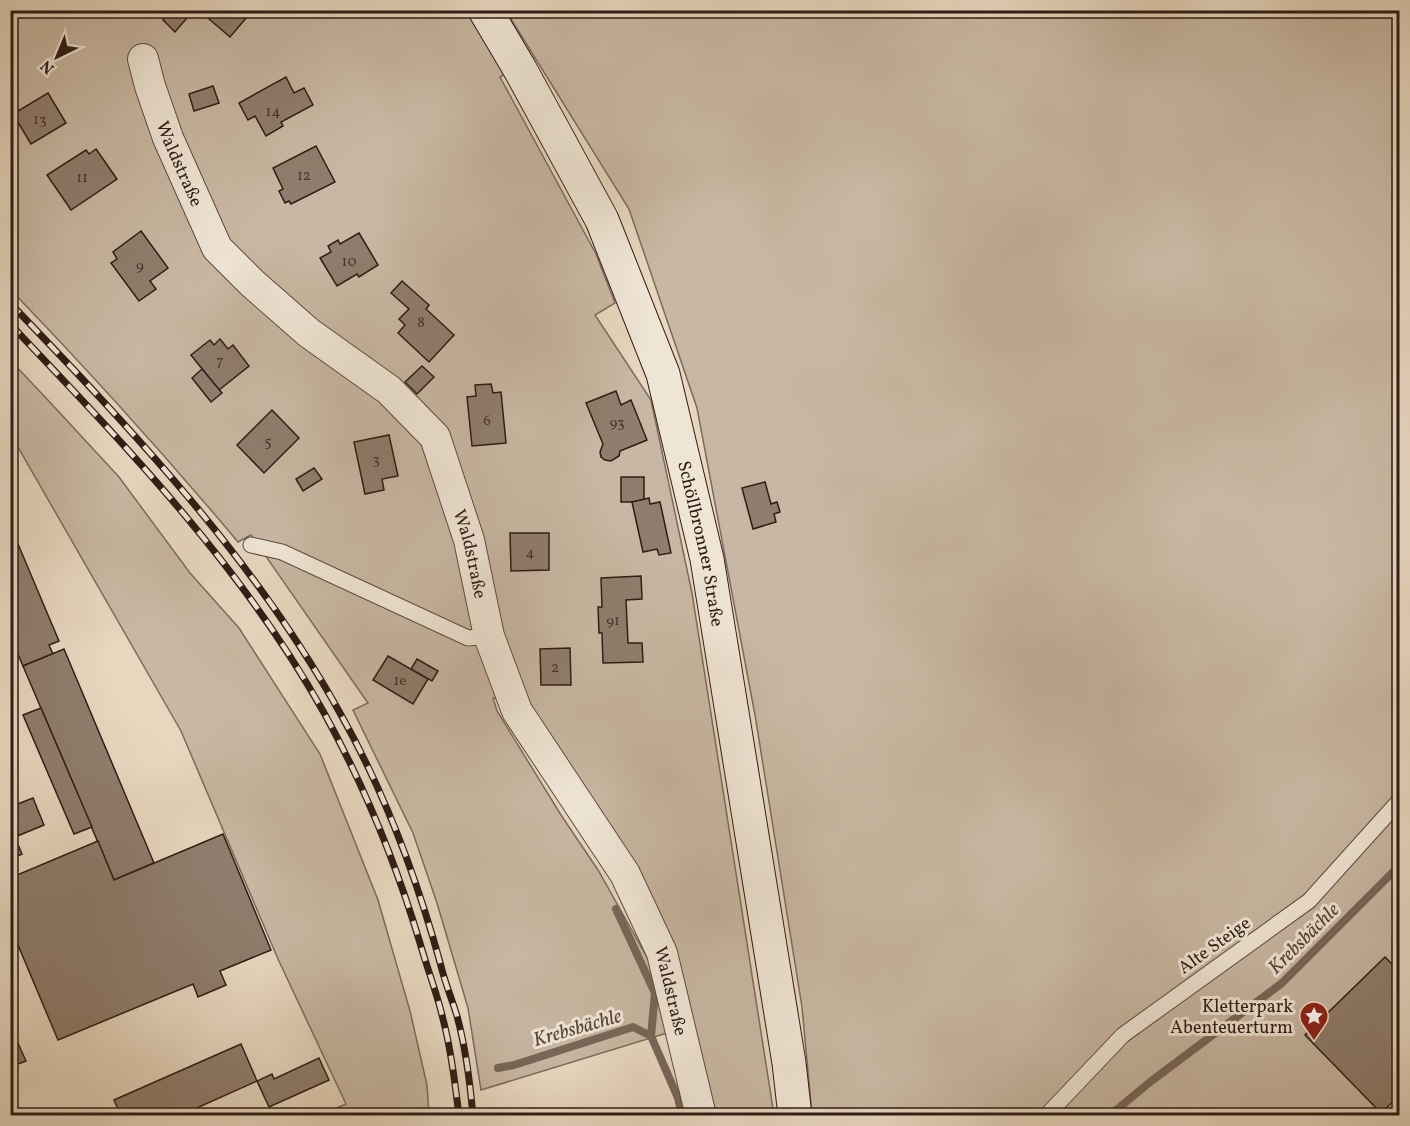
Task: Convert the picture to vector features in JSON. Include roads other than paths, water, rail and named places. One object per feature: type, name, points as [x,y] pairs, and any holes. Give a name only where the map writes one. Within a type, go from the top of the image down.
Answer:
[{"type":"main road","name":"Schöllbronner Straße","points":[[485,10],[602,220],[663,374],[707,559],[788,1051],[795,1116]]},
{"type":"street","name":"Waldstraße","points":[[143,59],[168,138],[217,248],[252,283],[309,333],[389,390],[435,437],[469,540],[489,636],[517,711],[625,874],[663,953],[701,1116]]},
{"type":"lane","points":[[251,545],[282,552],[468,638],[489,636]]},
{"type":"lane","name":"Alte Steige","points":[[1046,1116],[1123,1035],[1309,901],[1400,800]]},
{"type":"waterway","name":"Krebsbächle","points":[[1109,1116],[1150,1082],[1282,983],[1400,865]]},
{"type":"waterway","points":[[616,909],[655,993],[651,1036]]},
{"type":"waterway","name":"Krebsbächle","points":[[498,1068],[633,1027],[651,1036],[678,1098],[682,1116]]},
{"type":"railway","points":[[10,303],[145,447],[230,549],[270,602],[340,713],[385,805],[432,933],[460,1028],[473,1116]]},
{"type":"railway","points":[[10,324],[138,461],[218,556],[256,606],[323,711],[365,796],[390,854],[411,913],[446,1031],[459,1116]]},
{"type":"place","name":"Kletterpark Abenteuerturm","points":[[1314,1042]]}]
